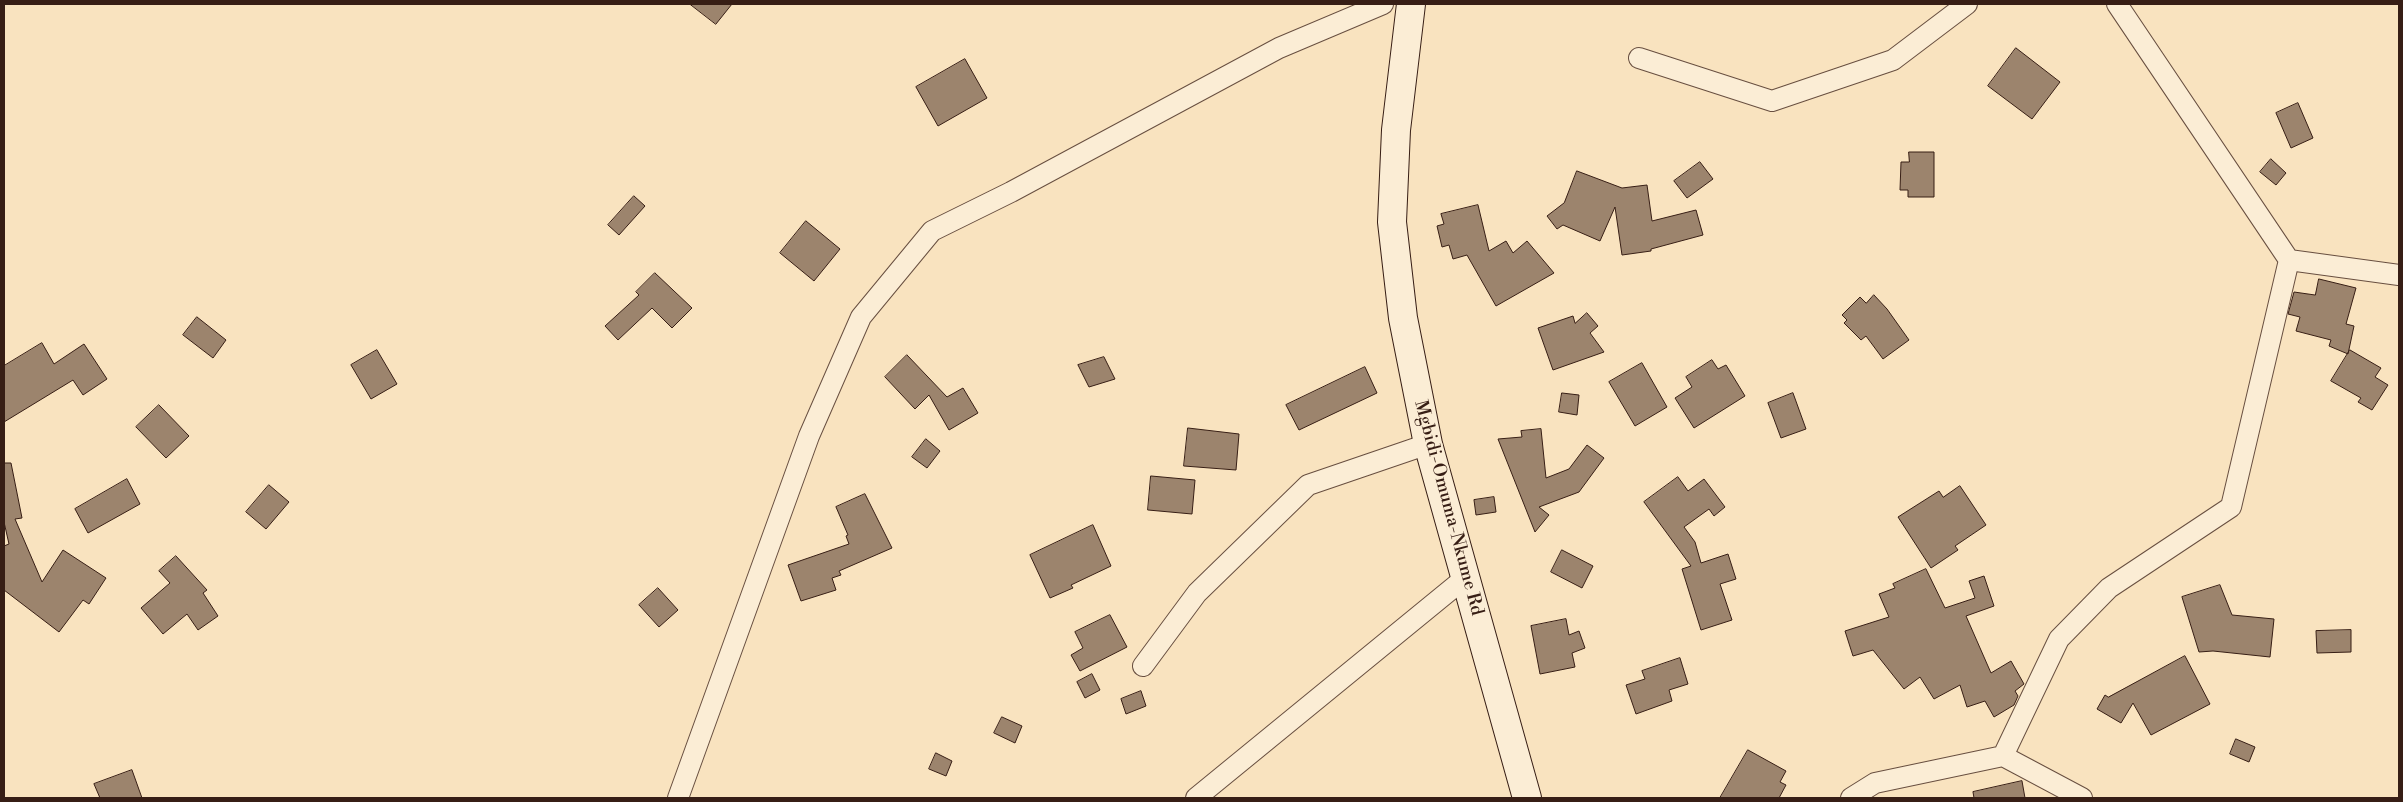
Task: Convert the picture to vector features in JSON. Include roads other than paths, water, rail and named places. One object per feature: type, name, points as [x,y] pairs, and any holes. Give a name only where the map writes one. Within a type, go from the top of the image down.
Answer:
[{"type":"street","points":[[678,798],[809,436],[861,318],[932,231],[1011,192],[1279,48],[1383,4]]},
{"type":"street","name":"Mgbidi-Omuma-Nkume Rd","points":[[1411,4],[1396,130],[1392,222],[1403,318],[1428,444],[1527,798]]},
{"type":"street","points":[[1639,58],[1772,101],[1893,60],[1967,4]]},
{"type":"street","points":[[2003,756],[2059,639],[2109,588],[2231,507],[2289,260],[2117,4]]},
{"type":"street","points":[[2289,260],[2399,275]]},
{"type":"street","points":[[1142,666],[1197,593],[1308,485],[1428,444]]},
{"type":"street","points":[[1202,796],[1465,578]]},
{"type":"street","points":[[1851,798],[1875,783],[2003,756],[2082,798]]}]
